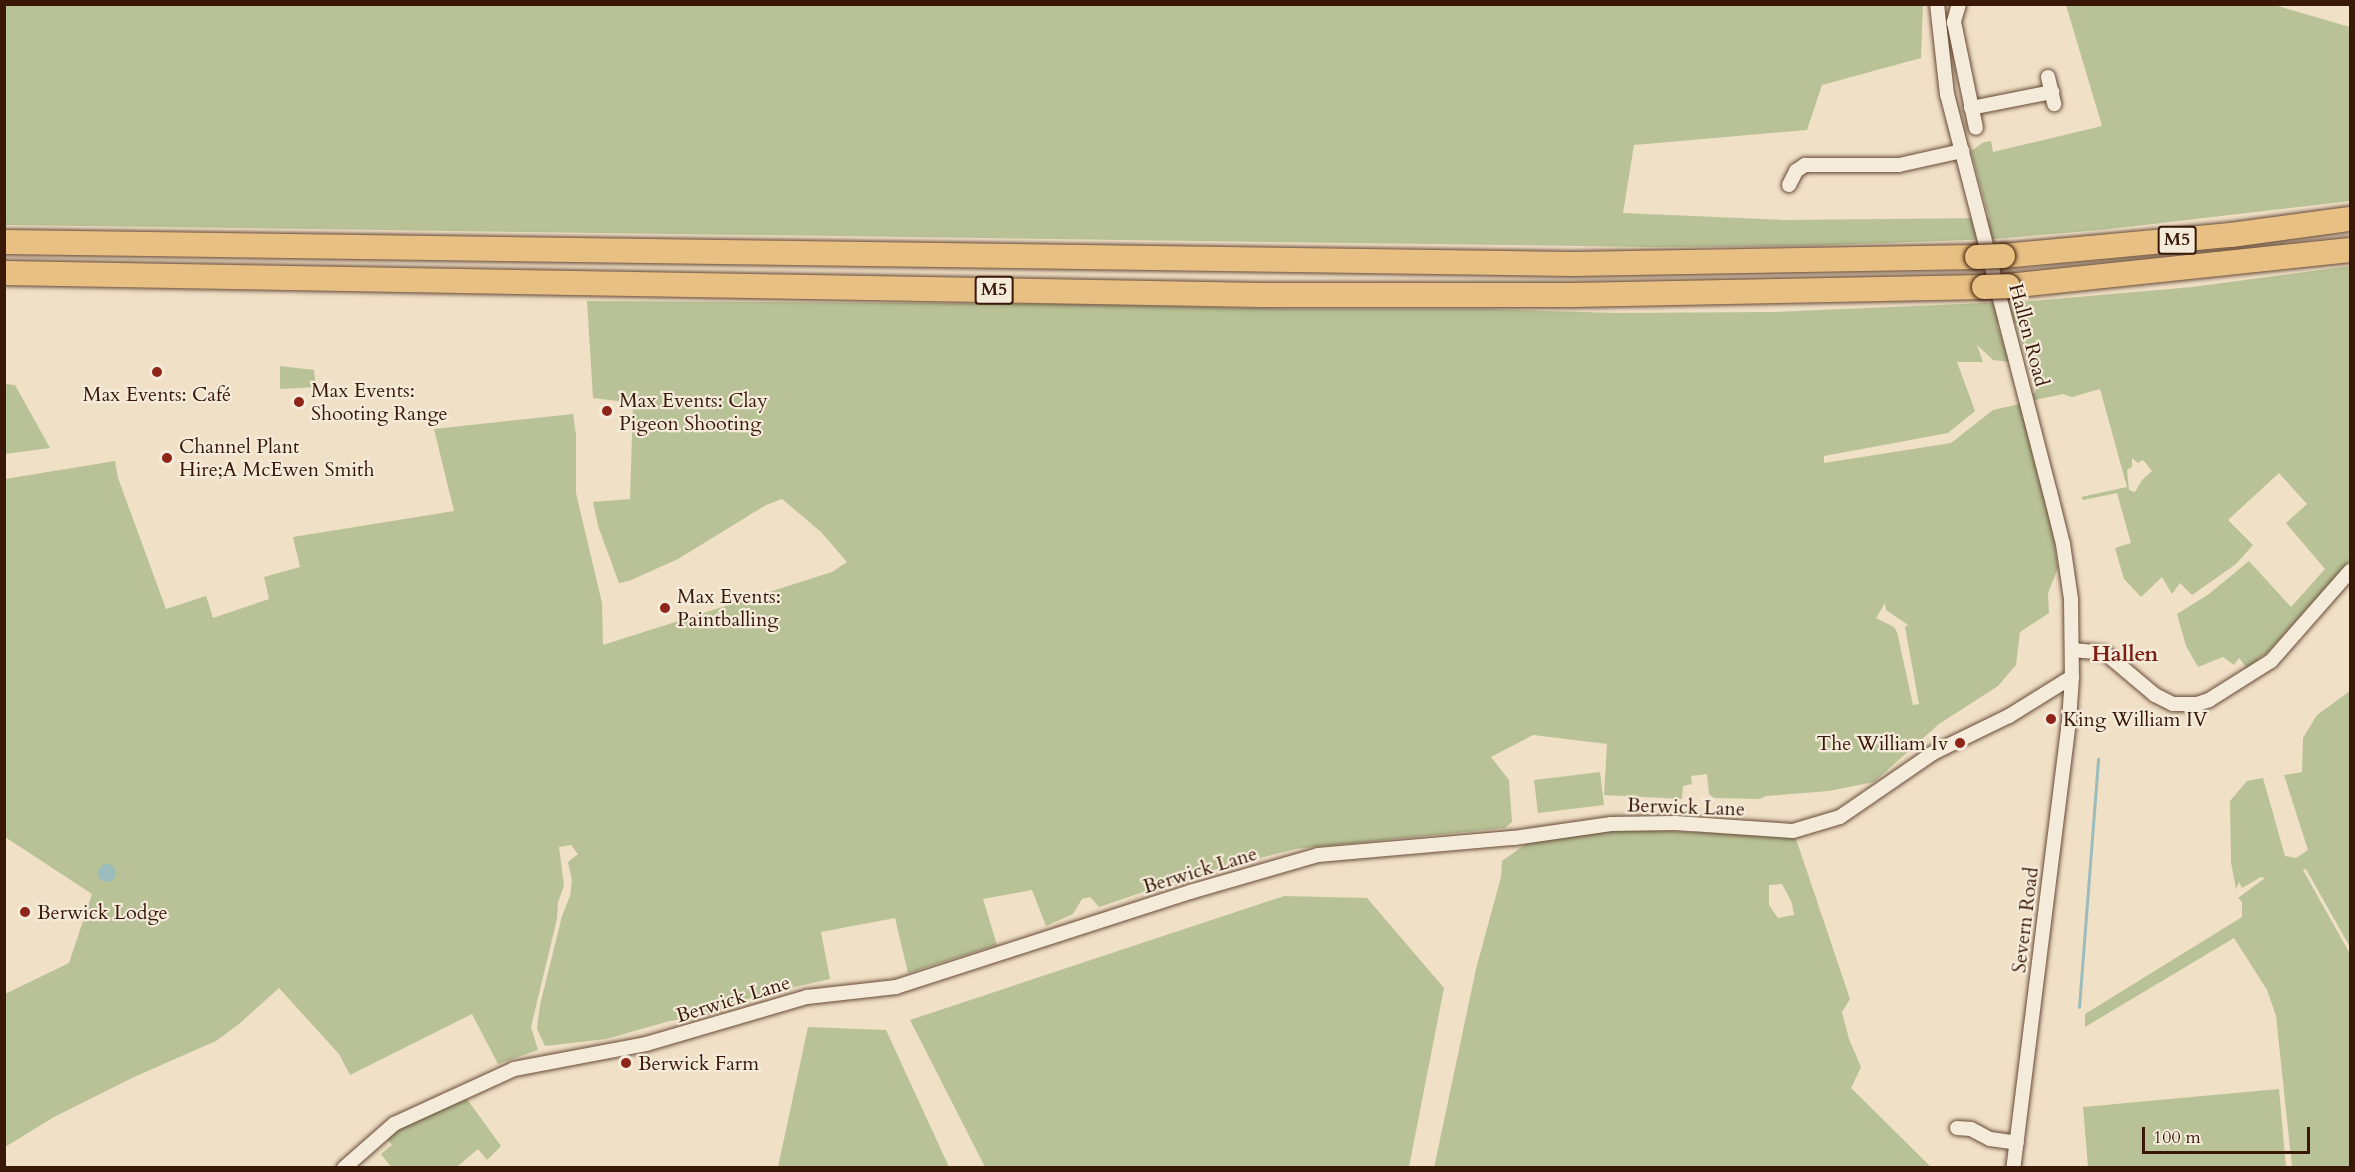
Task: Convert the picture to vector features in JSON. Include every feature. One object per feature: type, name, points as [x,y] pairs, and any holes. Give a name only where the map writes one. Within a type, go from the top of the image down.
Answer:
[{"type":"highway","name":"M5","points":[[4,242],[1247,257],[1572,264],[1977,258],[2231,235],[2350,219]]},
{"type":"highway","name":"M5","points":[[4,273],[1262,295],[1572,295],[2008,286],[2350,250]]},
{"type":"street","name":"Hallen Road","points":[[1937,4],[1946,85],[2062,544],[2071,599],[2072,677]]},
{"type":"street","points":[[1959,4],[1954,22],[1977,128]]},
{"type":"street","points":[[1971,108],[2053,98],[2048,77]]},
{"type":"street","points":[[1789,185],[1796,171],[1805,165],[1899,165],[1962,151]]},
{"type":"street","points":[[2072,650],[2105,653],[2155,695],[2173,704],[2197,704],[2219,694],[2271,661],[2350,571]]},
{"type":"street","name":"Severn Road","points":[[2013,1167],[2072,677]]},
{"type":"street","name":"Berwick Lane","points":[[344,1167],[394,1124],[514,1069],[646,1044],[807,997],[896,987],[1190,892],[1318,855],[1514,838],[1611,824],[1675,823],[1793,831],[1840,817],[1933,753],[2009,716],[2072,677]]},
{"type":"street","points":[[1957,1128],[1971,1129],[1990,1139],[2017,1143]]},
{"type":"green space","points":[[4,5],[1923,5],[1921,58],[1822,85],[1807,130],[1634,145],[1623,213],[1783,220],[1989,218],[1971,151],[1984,142],[1991,141],[1993,152],[2102,126],[2066,5],[2274,5],[2350,27],[2350,201],[2101,230],[1995,239],[1802,246],[1652,247],[5,225]]},
{"type":"green space","points":[[2350,266],[2350,560],[2269,651],[2247,668],[2239,658],[2234,665],[2223,657],[2198,667],[2186,646],[2177,614],[2209,594],[2249,561],[2291,607],[2325,569],[2286,523],[2307,504],[2279,473],[2228,520],[2253,545],[2236,564],[2192,595],[2180,583],[2172,594],[2162,577],[2141,597],[2124,579],[2115,548],[2131,543],[2117,493],[2083,500],[2081,497],[2127,487],[2100,389],[2072,397],[2063,394],[2035,400],[2033,394],[2036,392],[2016,323],[1997,324],[2010,362],[1993,360],[1977,345],[1983,362],[1957,362],[1975,411],[1948,433],[1824,456],[1824,463],[1951,443],[1993,410],[2020,404],[2053,534],[2058,568],[2048,593],[2049,613],[2020,632],[2016,665],[1998,686],[1939,724],[1874,782],[1829,791],[1766,796],[1760,799],[1714,798],[1709,794],[1707,774],[1691,776],[1692,784],[1683,786],[1682,799],[1604,795],[1607,744],[1533,735],[1491,757],[1509,780],[1512,822],[1505,828],[1295,849],[1191,876],[1099,907],[1090,897],[1082,899],[1073,914],[1046,926],[1032,890],[983,899],[997,945],[908,973],[895,918],[821,932],[830,979],[756,996],[711,1014],[670,1021],[606,1039],[545,1046],[537,1029],[540,1005],[562,916],[570,896],[572,881],[568,862],[578,854],[571,845],[559,847],[564,886],[558,902],[557,919],[531,1027],[538,1050],[498,1064],[472,1014],[350,1075],[339,1054],[279,988],[216,1041],[134,1077],[54,1117],[5,1147],[5,994],[69,963],[92,894],[5,837],[5,479],[115,461],[118,478],[166,609],[206,596],[213,618],[269,599],[264,577],[300,567],[293,537],[454,511],[434,429],[573,414],[576,435],[576,493],[602,603],[603,645],[832,572],[847,562],[821,532],[782,499],[766,505],[678,559],[629,581],[619,583],[598,526],[593,502],[630,499],[633,403],[593,398],[587,301],[1064,304],[1298,309],[1487,309],[1614,313],[1773,312],[2032,301],[2192,287]],"holes":[[[2132,458],[2138,463],[2143,460],[2152,471],[2142,480],[2135,492],[2129,490],[2127,470],[2132,467]],[[1885,603],[1886,610],[1908,625],[1905,627],[1919,704],[1913,705],[1897,632],[1894,627],[1876,618]]]},
{"type":"green space","points":[[280,366],[314,370],[316,387],[280,389]]},
{"type":"green space","points":[[5,384],[15,385],[50,448],[5,454]]},
{"type":"green space","points":[[2350,691],[2350,947],[2306,869],[2303,870],[2350,954],[2350,1167],[2292,1167],[2276,1016],[2267,990],[2234,938],[2085,1027],[2085,1014],[2242,917],[2242,902],[2238,898],[2265,878],[2261,877],[2242,888],[2239,882],[2236,889],[2231,862],[2230,801],[2247,781],[2263,778],[2285,856],[2296,858],[2308,850],[2284,775],[2302,772],[2303,738],[2317,715]]},
{"type":"green space","points":[[1600,772],[1604,805],[1538,813],[1534,780]]},
{"type":"green space","points":[[1617,829],[1795,836],[1850,999],[1842,1012],[1849,1039],[1861,1067],[1851,1088],[1931,1167],[1434,1168],[1476,969],[1501,877],[1502,861],[1529,842]],"holes":[[[1782,884],[1792,903],[1794,915],[1778,918],[1769,905],[1769,885]]]},
{"type":"green space","points":[[1284,896],[1367,898],[1444,988],[1409,1167],[985,1167],[910,1020]]},
{"type":"green space","points":[[808,1027],[886,1030],[949,1167],[778,1167]]},
{"type":"green space","points":[[2279,1089],[2286,1167],[2088,1167],[2083,1107]]},
{"type":"green space","points":[[464,1095],[501,1146],[487,1160],[478,1149],[457,1167],[391,1167],[381,1154],[392,1145],[387,1139],[407,1123]]},
{"type":"water","points":[[107,864],[113,867],[116,873],[113,879],[107,882],[101,879],[98,873],[101,867]]},
{"type":"waterway","points":[[2079,1007],[2098,759]]},
{"type":"place","name":"Max Events: Café","points":[[157,372]]},
{"type":"place","name":"Max Events: Shooting Range","points":[[299,402]]},
{"type":"place","name":"Max Events: Clay Pigeon Shooting","points":[[607,411]]},
{"type":"place","name":"Channel Plant Hire;A McEwen Smith","points":[[167,458]]},
{"type":"place","name":"Max Events: Paintballing","points":[[665,608]]},
{"type":"place","name":"King William IV","points":[[2051,719]]},
{"type":"place","name":"The William Iv","points":[[1960,743]]},
{"type":"place","name":"Berwick Lodge","points":[[25,912]]},
{"type":"place","name":"Berwick Farm","points":[[626,1063]]},
{"type":"district","name":"Hallen","points":[[2125,655]]}]
